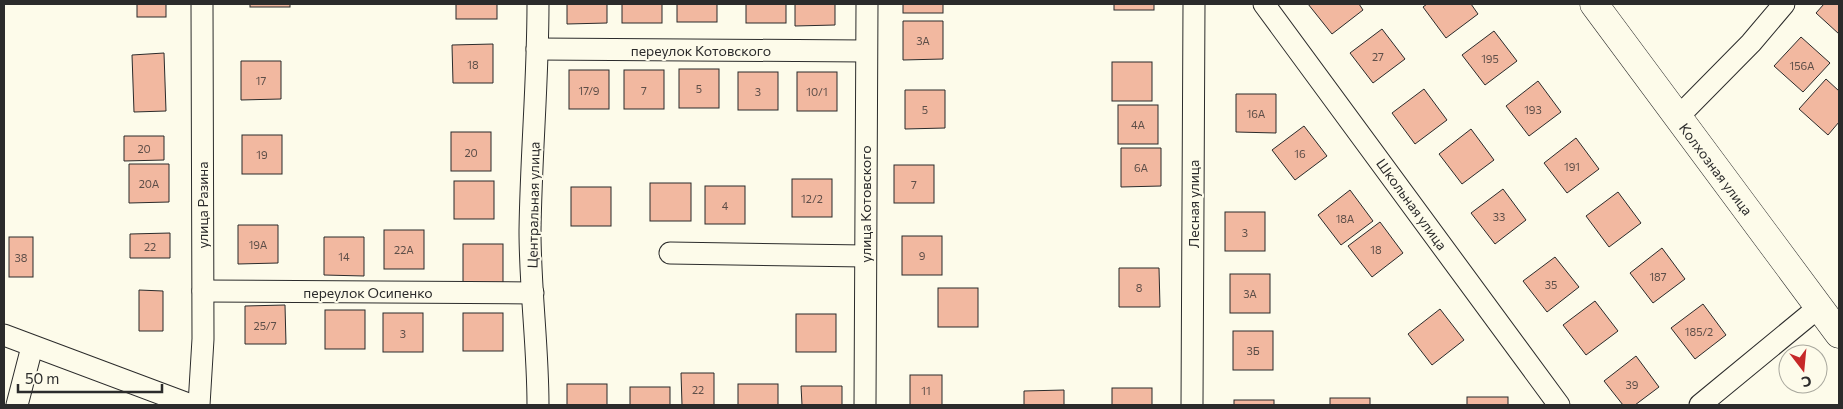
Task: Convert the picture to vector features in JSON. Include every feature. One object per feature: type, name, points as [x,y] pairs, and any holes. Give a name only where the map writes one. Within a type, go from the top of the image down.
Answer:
[{"type":"main road","name":"Колхозная улица","points":[[1594,4],[1839,334]]},
{"type":"street","name":"улица Разина","points":[[198,405],[203,339],[202,4]]},
{"type":"street","name":"Центральная улица","points":[[538,4],[538,49],[530,231],[538,371],[538,405]]},
{"type":"street","name":"улица Котовского","points":[[866,4],[866,405]]},
{"type":"street","name":"Лесная улица","points":[[1192,405],[1194,4]]},
{"type":"street","name":"Школьная улица","points":[[1264,4],[1559,405]]},
{"type":"street","points":[[1677,118],[1751,43],[1784,4]]},
{"type":"street","name":"переулок Котовского","points":[[538,49],[865,51]]},
{"type":"street","points":[[670,253],[865,256]]},
{"type":"street","name":"переулок Осипенко","points":[[203,291],[533,292]]},
{"type":"street","points":[[1700,405],[1819,307]]},
{"type":"street","points":[[4,335],[190,405]]},
{"type":"street","points":[[17,405],[32,347]]},
{"type":"building","points":[[137,4],[166,4],[166,17],[137,17]]},
{"type":"building","points":[[250,4],[290,4],[290,7],[250,7]]},
{"type":"building","points":[[456,4],[497,4],[497,19],[456,19]]},
{"type":"building","points":[[567,4],[607,4],[607,23],[567,24]]},
{"type":"building","points":[[622,4],[662,4],[662,23],[622,23]]},
{"type":"building","points":[[677,4],[717,4],[717,22],[677,22]]},
{"type":"building","points":[[746,4],[786,4],[786,23],[746,23]]},
{"type":"building","points":[[795,4],[835,4],[835,25],[795,26]]},
{"type":"building","points":[[903,4],[943,4],[943,13],[903,13]]},
{"type":"building","points":[[1114,4],[1154,4],[1154,10],[1114,10]]},
{"type":"building","points":[[1308,4],[1359,4],[1363,10],[1332,34]]},
{"type":"building","points":[[1427,4],[1471,4],[1478,14],[1446,38],[1423,7]]},
{"type":"building","points":[[1824,4],[1839,4],[1839,34],[1816,13]]},
{"type":"building","points":[[903,21],[943,21],[943,59],[903,60]]},
{"type":"building","points":[[1382,29],[1405,59],[1373,83],[1350,53]]},
{"type":"building","points":[[1494,31],[1517,61],[1485,85],[1462,55]]},
{"type":"building","points":[[1801,37],[1830,63],[1803,92],[1774,66]]},
{"type":"building","points":[[493,44],[493,83],[453,83],[452,45]]},
{"type":"building","points":[[164,53],[166,111],[134,112],[132,55]]},
{"type":"building","points":[[241,61],[281,61],[281,99],[241,100]]},
{"type":"building","points":[[1112,62],[1152,62],[1152,101],[1112,101]]},
{"type":"building","points":[[679,69],[719,69],[719,108],[679,108]]},
{"type":"building","points":[[569,70],[609,70],[609,109],[569,109]]},
{"type":"building","points":[[624,70],[664,70],[664,109],[624,109]]},
{"type":"building","points":[[738,72],[778,72],[778,110],[738,110]]},
{"type":"building","points":[[797,72],[837,72],[837,111],[797,111]]},
{"type":"building","points":[[1826,79],[1839,91],[1839,122],[1828,135],[1799,109]]},
{"type":"building","points":[[1538,81],[1561,112],[1529,136],[1506,106]]},
{"type":"building","points":[[1424,89],[1447,120],[1415,144],[1392,113]]},
{"type":"building","points":[[905,90],[945,90],[945,128],[905,129]]},
{"type":"building","points":[[1236,94],[1276,94],[1276,133],[1236,132]]},
{"type":"building","points":[[1118,105],[1158,105],[1158,144],[1118,144]]},
{"type":"building","points":[[1304,126],[1327,156],[1295,180],[1272,150]]},
{"type":"building","points":[[1471,129],[1494,160],[1462,184],[1439,154]]},
{"type":"building","points":[[451,132],[491,132],[491,171],[451,171]]},
{"type":"building","points":[[242,135],[282,135],[282,174],[242,174]]},
{"type":"building","points":[[124,136],[164,136],[164,160],[124,161]]},
{"type":"building","points":[[1576,138],[1599,169],[1567,193],[1544,163]]},
{"type":"building","points":[[1121,148],[1161,148],[1161,186],[1121,187]]},
{"type":"building","points":[[129,164],[169,164],[169,202],[129,203]]},
{"type":"building","points":[[894,165],[934,165],[934,203],[894,203]]},
{"type":"building","points":[[792,179],[832,179],[832,217],[792,217]]},
{"type":"building","points":[[454,181],[494,181],[494,219],[454,219]]},
{"type":"building","points":[[650,183],[691,183],[691,221],[650,221]]},
{"type":"building","points":[[705,186],[745,186],[745,224],[705,224]]},
{"type":"building","points":[[571,187],[611,187],[611,226],[571,226]]},
{"type":"building","points":[[1503,189],[1526,220],[1495,244],[1471,213]]},
{"type":"building","points":[[1350,190],[1373,221],[1341,245],[1318,215]]},
{"type":"building","points":[[1618,192],[1641,223],[1609,247],[1586,216]]},
{"type":"building","points":[[1225,212],[1265,212],[1265,251],[1225,251]]},
{"type":"building","points":[[1380,222],[1403,253],[1372,277],[1348,246]]},
{"type":"building","points":[[238,225],[278,225],[278,263],[238,264]]},
{"type":"building","points":[[384,230],[424,230],[424,269],[384,269]]},
{"type":"building","points":[[170,233],[170,258],[130,258],[130,234]]},
{"type":"building","points":[[902,236],[942,236],[942,275],[902,275]]},
{"type":"building","points":[[9,237],[33,237],[33,277],[9,277]]},
{"type":"building","points":[[324,237],[364,237],[364,276],[324,275]]},
{"type":"building","points":[[463,244],[503,244],[503,283],[463,283]]},
{"type":"building","points":[[1662,248],[1685,279],[1653,303],[1630,273]]},
{"type":"building","points":[[1555,257],[1579,287],[1547,312],[1523,281]]},
{"type":"building","points":[[1119,268],[1159,268],[1160,307],[1119,307]]},
{"type":"building","points":[[1230,274],[1270,274],[1270,313],[1230,313]]},
{"type":"building","points":[[938,288],[978,288],[978,327],[938,327]]},
{"type":"building","points":[[139,290],[163,291],[163,331],[139,331]]},
{"type":"building","points":[[1595,301],[1618,331],[1586,355],[1563,325]]},
{"type":"building","points":[[1703,304],[1726,335],[1695,359],[1671,328]]},
{"type":"building","points":[[285,305],[286,344],[245,344],[245,306]]},
{"type":"building","points":[[1440,309],[1464,340],[1432,365],[1408,334]]},
{"type":"building","points":[[325,310],[365,310],[365,349],[325,349]]},
{"type":"building","points":[[383,313],[423,313],[423,352],[383,352]]},
{"type":"building","points":[[463,313],[503,313],[503,351],[463,351]]},
{"type":"building","points":[[796,314],[836,314],[836,352],[796,352]]},
{"type":"building","points":[[1233,331],[1273,331],[1273,370],[1233,370]]},
{"type":"building","points":[[1636,356],[1659,387],[1635,405],[1623,405],[1604,381]]},
{"type":"building","points":[[681,373],[714,373],[714,405],[682,405]]},
{"type":"building","points":[[910,375],[942,375],[942,405],[910,405]]},
{"type":"building","points":[[567,384],[607,384],[607,405],[567,405]]},
{"type":"building","points":[[738,384],[778,384],[778,405],[738,405]]},
{"type":"building","points":[[801,386],[842,386],[842,405],[802,405]]},
{"type":"building","points":[[630,387],[670,387],[670,405],[630,405]]},
{"type":"building","points":[[1112,388],[1152,388],[1152,405],[1112,405]]},
{"type":"building","points":[[1064,390],[1064,405],[1024,405],[1024,391]]},
{"type":"building","points":[[1467,397],[1508,397],[1508,405],[1467,405]]},
{"type":"building","points":[[1330,398],[1370,398],[1370,405],[1330,405]]},
{"type":"building","points":[[1234,400],[1274,400],[1274,405],[1234,405]]}]
